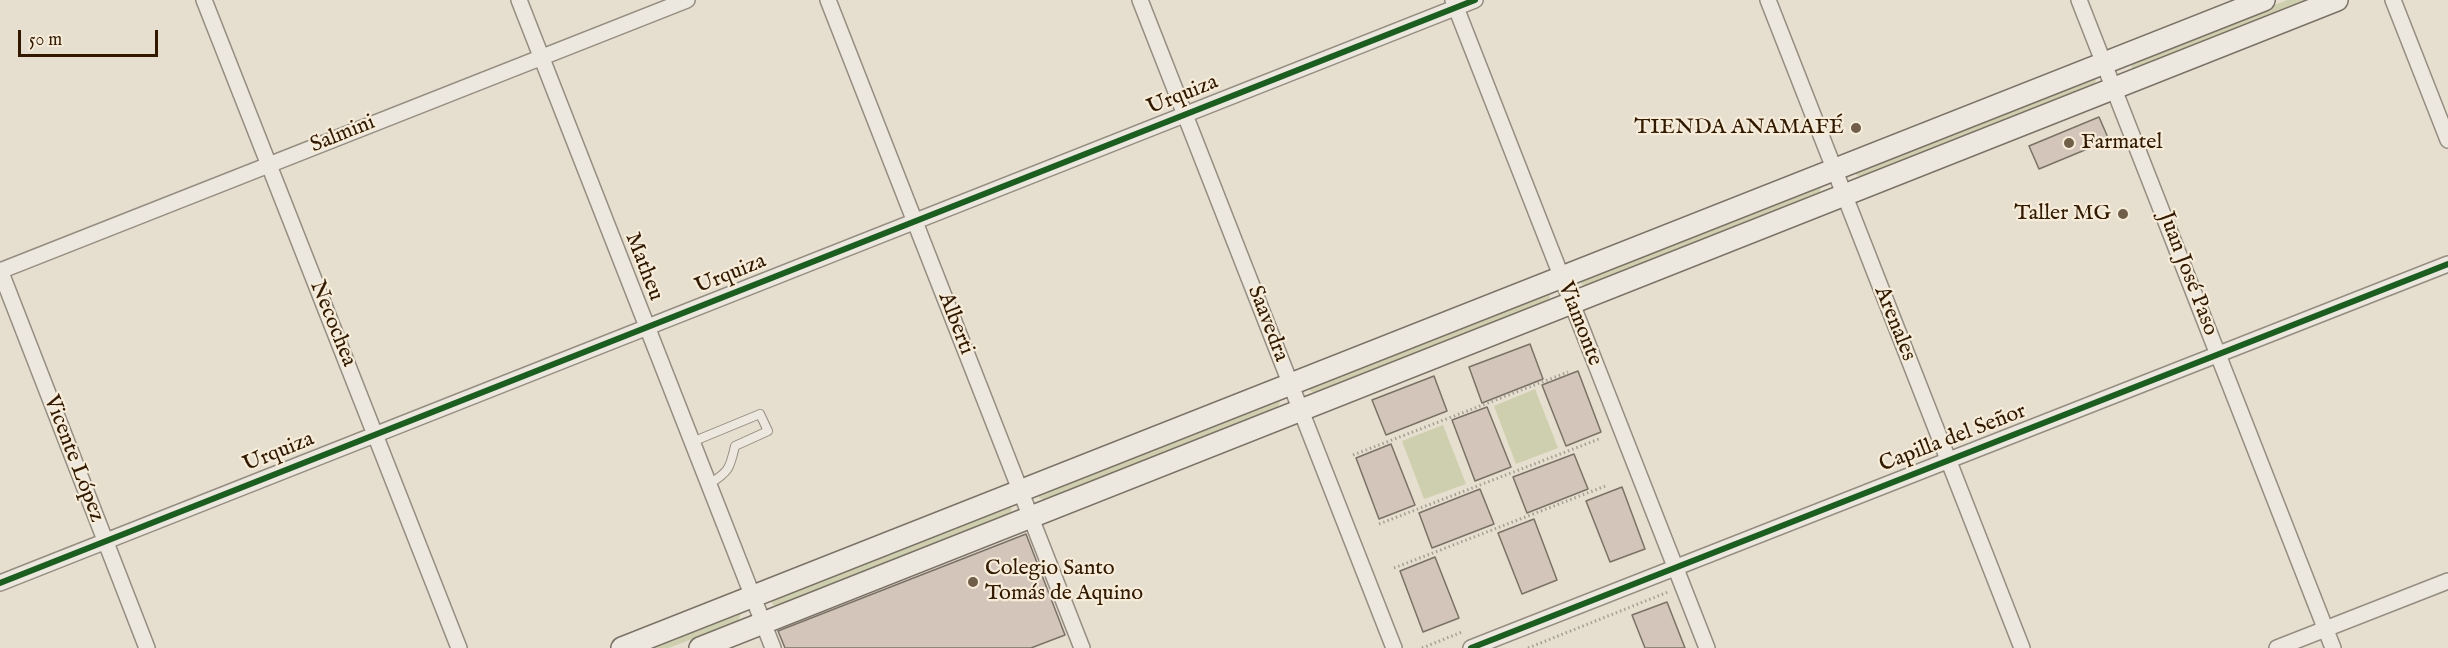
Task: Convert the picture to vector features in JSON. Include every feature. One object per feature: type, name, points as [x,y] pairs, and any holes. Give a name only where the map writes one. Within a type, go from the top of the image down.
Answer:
[{"type":"main road","points":[[622,648],[2264,0]]},
{"type":"main road","points":[[700,648],[2337,0]]},
{"type":"street","name":"Necochea","points":[[204,0],[459,648]]},
{"type":"street","name":"Matheu","points":[[519,0],[773,648]]},
{"type":"street","name":"Salmini","points":[[0,270],[687,0]]},
{"type":"street","name":"Alberti","points":[[828,0],[1082,648]]},
{"type":"street","name":"Saavedra","points":[[1140,0],[1394,648]]},
{"type":"street","name":"Urquiza","points":[[0,583],[1185,115],[1454,4],[1475,0]]},
{"type":"street","name":"Arenales","points":[[1768,0],[2022,648]]},
{"type":"street","name":"Juan José Paso","points":[[2079,0],[2333,648]]},
{"type":"street","points":[[2393,0],[2448,140]]},
{"type":"street","name":"Viamonte","points":[[1454,4],[1707,648]]},
{"type":"street","name":"Capilla del Señor","points":[[1471,648],[2448,264]]},
{"type":"street","name":"Vicente López","points":[[0,270],[147,648]]},
{"type":"street","points":[[2277,648],[2448,581]]},
{"type":"lane","points":[[692,442],[760,414],[768,431],[735,446],[729,469],[724,475],[708,484]]},
{"type":"path","points":[[1353,455],[1568,372]]},
{"type":"path","points":[[1379,524],[1599,439]]},
{"type":"path","points":[[1394,568],[1608,485]]},
{"type":"path","points":[[1527,648],[1673,590]]},
{"type":"green space","points":[[2287,0],[2313,0],[2134,69],[2131,67],[2134,61]]},
{"type":"green space","points":[[2094,77],[2096,80],[2094,86],[1862,177],[1856,175],[1856,171]]},
{"type":"green space","points":[[1818,186],[1821,189],[1818,195],[1587,286],[1581,284],[1581,280]]},
{"type":"green space","points":[[1548,293],[1550,296],[1548,302],[1316,393],[1310,391],[1310,387]]},
{"type":"green space","points":[[1535,389],[1558,448],[1516,464],[1494,406]]},
{"type":"green space","points":[[1277,400],[1280,402],[1277,409],[1045,500],[1039,498],[1039,494]]},
{"type":"green space","points":[[1443,425],[1466,484],[1424,499],[1402,441]]},
{"type":"green space","points":[[1009,506],[1012,509],[1009,515],[778,607],[772,604],[772,600]]},
{"type":"green space","points":[[738,612],[741,614],[738,621],[669,648],[643,648]]},
{"type":"building","name":"Farmatel","points":[[2099,117],[2109,140],[2039,169],[2029,146]]},
{"type":"building","points":[[1530,344],[1543,379],[1482,403],[1469,367]]},
{"type":"building","points":[[1578,371],[1601,432],[1566,446],[1542,385]]},
{"type":"building","points":[[1434,376],[1447,411],[1386,435],[1372,400]]},
{"type":"building","points":[[1487,407],[1511,467],[1475,481],[1452,420]]},
{"type":"building","points":[[1391,444],[1415,505],[1379,519],[1356,458]]},
{"type":"building","points":[[1574,454],[1588,489],[1527,513],[1513,477]]},
{"type":"building","points":[[1622,487],[1645,549],[1610,562],[1586,501]]},
{"type":"building","points":[[1480,489],[1494,524],[1432,548],[1419,513]]},
{"type":"building","points":[[1534,519],[1557,580],[1522,594],[1498,533]]},
{"type":"building","name":"Colegio Santo Tomás de Aquino","points":[[1026,534],[1065,635],[1031,648],[785,648],[778,631]]},
{"type":"building","points":[[1435,557],[1459,618],[1423,632],[1400,571]]},
{"type":"building","points":[[1667,602],[1685,648],[1645,648],[1632,615]]},
{"type":"cycle path","points":[[0,583],[1475,0]]},
{"type":"cycle path","points":[[1471,648],[2448,264]]},
{"type":"place","name":"TIENDA ANAMAFÉ","points":[[1856,128]]},
{"type":"place","name":"Farmatel","points":[[2069,143]]},
{"type":"place","name":"Taller MG","points":[[2123,214]]},
{"type":"place","name":"Colegio Santo Tomás de Aquino","points":[[973,582]]}]
